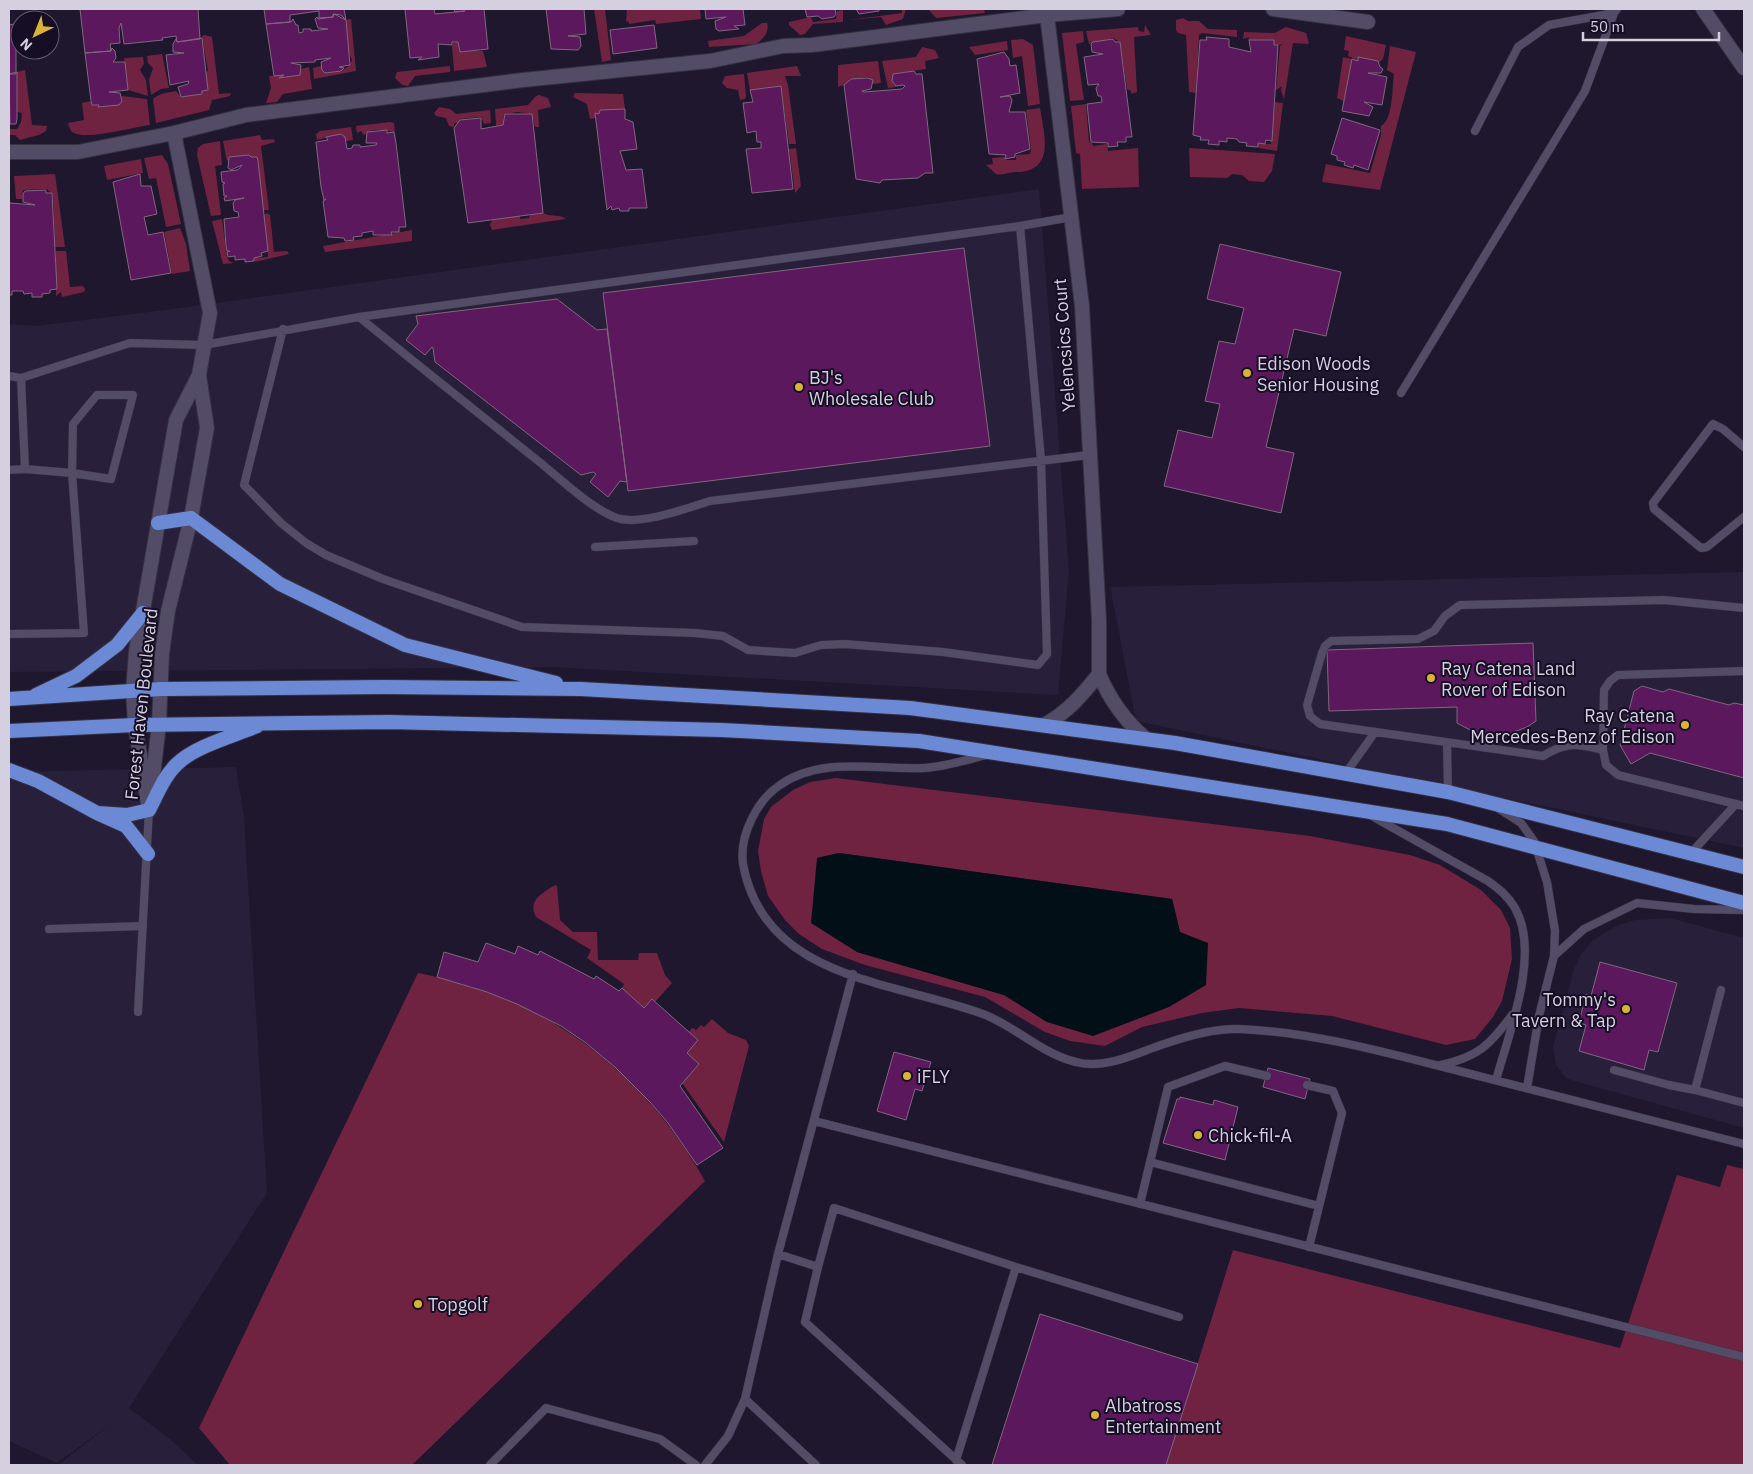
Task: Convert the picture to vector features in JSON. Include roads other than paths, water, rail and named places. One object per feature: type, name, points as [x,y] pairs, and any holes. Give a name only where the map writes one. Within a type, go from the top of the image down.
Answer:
[{"type":"highway","points":[[158,524],[191,518],[280,584],[405,645],[581,689]]},
{"type":"highway","points":[[28,698],[76,676],[116,645],[144,613]]},
{"type":"highway","points":[[9,699],[161,689],[581,689],[910,708],[1145,738],[1448,792],[1744,866]]},
{"type":"highway","points":[[9,731],[159,724],[389,722],[722,730],[919,741],[1447,824],[1744,903]]},
{"type":"highway","points":[[97,813],[127,815],[149,810],[162,785],[177,763],[203,748],[265,724]]},
{"type":"highway","points":[[9,770],[38,781],[97,813],[126,826],[148,854]]},
{"type":"street","points":[[9,152],[78,152],[174,133],[246,115],[523,80],[710,61],[783,46],[812,45],[1047,15],[1118,9]]},
{"type":"street","points":[[1273,9],[1368,22]]},
{"type":"street","points":[[1703,9],[1744,68]]},
{"type":"street","name":"Yelencsics Court","points":[[1047,15],[1082,306],[1099,620],[1099,674],[1107,692],[1128,724],[1145,738]]},
{"type":"street","name":"Forest Haven Boulevard","points":[[149,810],[135,725],[133,691],[136,651],[176,420],[199,375],[210,313],[174,133]]},
{"type":"street","name":"Forest Haven Boulevard","points":[[149,810],[159,724],[162,654],[168,611],[191,518],[207,428],[199,375]]},
{"type":"street","points":[[1044,725],[1058,717],[1081,696],[1099,674]]},
{"type":"lane","points":[[1476,131],[1518,47],[1549,25],[1615,11]]},
{"type":"lane","points":[[1401,393],[1586,91],[1615,11]]},
{"type":"lane","points":[[9,376],[22,378],[130,343],[204,345],[283,329],[359,317],[1020,226],[1072,217]]},
{"type":"lane","points":[[283,329],[244,485],[281,523],[306,543],[326,555],[383,580],[522,627],[723,636],[748,650],[795,653],[821,645],[845,644],[943,652],[1038,664],[1047,654],[1041,460],[1020,226]]},
{"type":"lane","points":[[359,317],[557,476],[601,510],[618,518],[630,520],[686,510],[710,501],[1089,455]]},
{"type":"lane","points":[[22,378],[25,469]]},
{"type":"lane","points":[[9,470],[25,469],[72,473],[111,479],[133,395],[97,395],[73,424],[72,473],[84,633],[9,634]]},
{"type":"lane","points":[[1744,447],[1723,429],[1713,424],[1653,503],[1654,509],[1701,548],[1707,547],[1744,517]]},
{"type":"lane","points":[[595,548],[694,541]]},
{"type":"lane","points":[[1603,750],[1575,744],[1558,747],[1542,756],[1320,724],[1310,716],[1307,705],[1322,653],[1331,642],[1418,639],[1434,631],[1445,616],[1460,606],[1664,600],[1744,608]]},
{"type":"lane","points":[[1744,671],[1618,675],[1610,681],[1604,690],[1603,750],[1606,765],[1618,775],[1744,806]]},
{"type":"lane","points":[[1346,773],[1375,732]]},
{"type":"lane","points":[[1447,743],[1448,792]]},
{"type":"lane","points":[[995,754],[927,768],[830,767],[799,776],[780,785],[765,799],[749,825],[744,840],[742,857],[746,875],[758,907],[789,945],[814,961],[890,988],[988,1016],[1057,1055],[1077,1063],[1096,1064],[1117,1061],[1192,1035],[1236,1029],[1352,1044],[1744,1143]]},
{"type":"lane","points":[[1482,800],[1521,823],[1536,848],[1553,912],[1554,956],[1538,1016],[1527,1088]]},
{"type":"lane","points":[[1691,853],[1736,804]]},
{"type":"lane","points":[[138,1012],[149,810]]},
{"type":"lane","points":[[1364,812],[1406,836],[1447,856],[1504,892],[1515,908],[1522,924],[1524,942],[1521,987],[1496,1080]]},
{"type":"lane","points":[[1554,956],[1584,929],[1637,903],[1694,909],[1744,910]]},
{"type":"lane","points":[[49,929],[143,926]]},
{"type":"lane","points":[[705,1465],[728,1436],[745,1399],[778,1254],[853,974]]},
{"type":"lane","points":[[1695,1090],[1721,990]]},
{"type":"lane","points":[[1439,1066],[1459,1061],[1485,1048],[1514,1011]]},
{"type":"lane","points":[[1140,1204],[1168,1087],[1225,1066],[1267,1076]]},
{"type":"lane","points":[[1614,1070],[1744,1103]]},
{"type":"lane","points":[[1307,1085],[1333,1091],[1342,1114],[1308,1247]]},
{"type":"lane","points":[[814,1121],[1744,1357]]},
{"type":"lane","points":[[1150,1162],[1319,1206]]},
{"type":"lane","points":[[1016,1267],[959,1462],[805,1322],[834,1208],[1179,1317]]},
{"type":"lane","points":[[778,1254],[818,1267]]},
{"type":"lane","points":[[745,1399],[816,1465]]},
{"type":"lane","points":[[490,1465],[546,1408],[660,1439],[696,1465]]},
{"type":"place","name":"Edison Woods Senior Housing","points":[[1247,373]]},
{"type":"place","name":"BJ's Wholesale Club","points":[[799,387]]},
{"type":"place","name":"Ray Catena Land Rover of Edison","points":[[1431,678]]},
{"type":"place","name":"Ray Catena Mercedes-Benz of Edison","points":[[1685,725]]},
{"type":"place","name":"Tommy's Tavern & Tap","points":[[1626,1009]]},
{"type":"place","name":"iFLY","points":[[907,1076]]},
{"type":"place","name":"Chick-fil-A","points":[[1198,1135]]},
{"type":"place","name":"Topgolf","points":[[418,1304]]},
{"type":"place","name":"Albatross Entertainment","points":[[1095,1415]]}]
